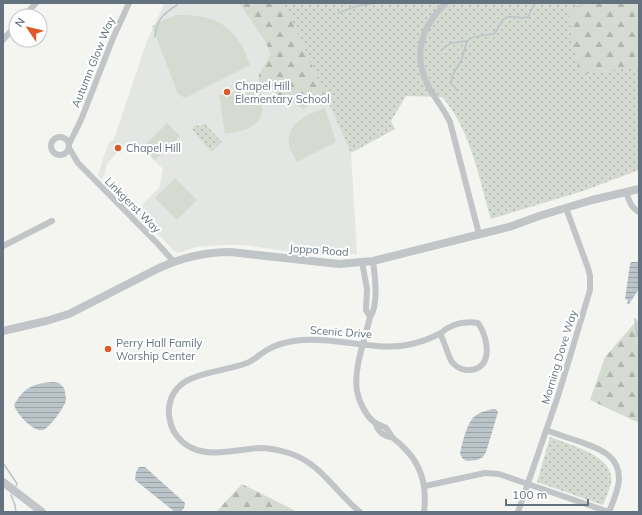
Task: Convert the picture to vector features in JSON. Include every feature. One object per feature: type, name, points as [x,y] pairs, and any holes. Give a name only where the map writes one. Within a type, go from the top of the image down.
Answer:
[{"type":"street","name":"Autumn Glow Way","points":[[62,138],[75,128],[81,120],[113,38],[129,3]]},
{"type":"street","points":[[446,3],[434,16],[427,27],[419,51],[420,62],[429,88],[438,100],[450,122],[479,234]]},
{"type":"street","name":"Autumn Glow Way","points":[[69,146],[75,128]]},
{"type":"street","points":[[62,138],[67,140],[69,146],[67,152],[63,154],[55,153],[51,146],[55,139],[62,138]]},
{"type":"street","name":"Linkgerst Way","points":[[69,146],[78,164]]},
{"type":"street","name":"Linkgerst Way","points":[[63,154],[78,164],[174,262]]},
{"type":"street","name":"Joppa Road","points":[[3,331],[69,314],[174,262],[197,256],[224,252],[339,264],[373,261],[512,226],[566,208],[639,189]]},
{"type":"street","points":[[626,192],[631,204],[635,210],[639,212]]},
{"type":"street","name":"Morning Dove Way","points":[[518,512],[561,386],[590,290],[591,283],[588,268],[566,208]]},
{"type":"street","points":[[3,246],[52,221]]},
{"type":"street","points":[[373,261],[374,312],[370,317],[357,374],[357,392],[362,406],[367,414],[376,423],[386,428],[392,437],[404,448],[414,461],[425,486],[424,512]]},
{"type":"street","points":[[362,262],[367,289],[366,310],[370,317]]},
{"type":"street","name":"Scenic Drive","points":[[360,512],[348,503],[321,472],[300,457],[276,450],[260,448],[206,453],[185,445],[176,435],[170,420],[168,409],[171,398],[184,382],[194,376],[220,371],[248,363],[268,349],[286,343],[318,339],[391,346],[407,345],[440,334],[452,326],[471,322],[478,323],[482,328],[488,350],[484,362],[473,370],[458,367],[452,362],[440,334]]},
{"type":"street","points":[[425,486],[485,473],[499,474],[609,512],[618,486],[619,478],[618,470],[611,457],[602,450],[546,430]]},
{"type":"street","points":[[3,482],[42,512]]},
{"type":"shaded area","name":"Chapel Hill Elementary School","points":[[165,3],[284,3],[351,153],[357,254],[322,256],[244,245],[196,247],[178,253],[174,251],[136,211],[159,188],[163,169],[145,151],[125,144],[107,164],[104,176],[101,179],[98,175],[108,144],[114,139],[148,38]]},
{"type":"shaded area","points":[[631,262],[639,262],[639,289],[629,304],[627,304],[628,300],[625,299]]},
{"type":"shaded area","points":[[41,383],[59,383],[64,388],[66,400],[60,412],[53,421],[43,430],[39,430],[30,426],[26,422],[18,413],[14,405],[22,394],[30,387]]},
{"type":"shaded area","points":[[496,409],[498,412],[486,452],[483,457],[477,460],[467,461],[463,459],[460,454],[462,445],[472,419],[483,412]]},
{"type":"shaded area","points":[[139,467],[145,467],[185,503],[181,512],[175,512],[135,480],[136,472]]},
{"type":"green space","points":[[239,3],[639,3],[639,111],[432,72],[342,71],[324,94],[303,109],[259,84],[259,74],[271,54],[265,41]]},
{"type":"green space","points":[[284,3],[601,3],[567,8],[580,74],[639,67],[639,170],[583,191],[491,219],[473,155],[467,140],[452,110],[442,97],[406,96],[391,121],[395,129],[351,153]]},
{"type":"green space","points":[[177,15],[204,17],[215,20],[224,25],[239,41],[250,65],[185,98],[178,94],[152,26]]},
{"type":"green space","points":[[259,87],[262,99],[262,110],[259,120],[255,125],[246,129],[225,134],[219,95]]},
{"type":"green space","points":[[325,108],[336,142],[297,162],[289,145],[291,130],[306,116]]},
{"type":"green space","points":[[167,123],[180,136],[155,160],[143,147]]},
{"type":"green space","points":[[204,123],[222,142],[211,152],[192,129],[196,125],[200,126]]},
{"type":"green space","points":[[175,178],[197,200],[177,220],[155,198]]},
{"type":"green space","points":[[639,318],[639,423],[590,400],[605,357]]},
{"type":"green space","points":[[550,437],[590,453],[600,459],[607,466],[611,474],[611,484],[603,505],[537,482]]},
{"type":"green space","points":[[242,484],[298,512],[216,512]]},
{"type":"waterway","points":[[338,13],[357,6],[375,3]]},
{"type":"waterway","points":[[441,50],[451,43],[467,41],[473,37],[494,34],[505,18],[528,17],[535,3]]},
{"type":"waterway","points":[[155,37],[159,22],[168,11],[177,5]]},
{"type":"waterway","points":[[457,90],[451,83],[452,76],[461,61],[467,41]]},
{"type":"waterway","points":[[635,319],[637,335],[639,338]]},
{"type":"waterway","points":[[3,463],[16,482],[16,486]]},
{"type":"waterway","points":[[11,495],[16,512]]},
{"type":"place","name":"Chapel Hill Elementary School","points":[[227,92]]},
{"type":"place","name":"Chapel Hill","points":[[118,148]]},
{"type":"place","name":"Perry Hall Family Worship Center","points":[[108,349]]}]
